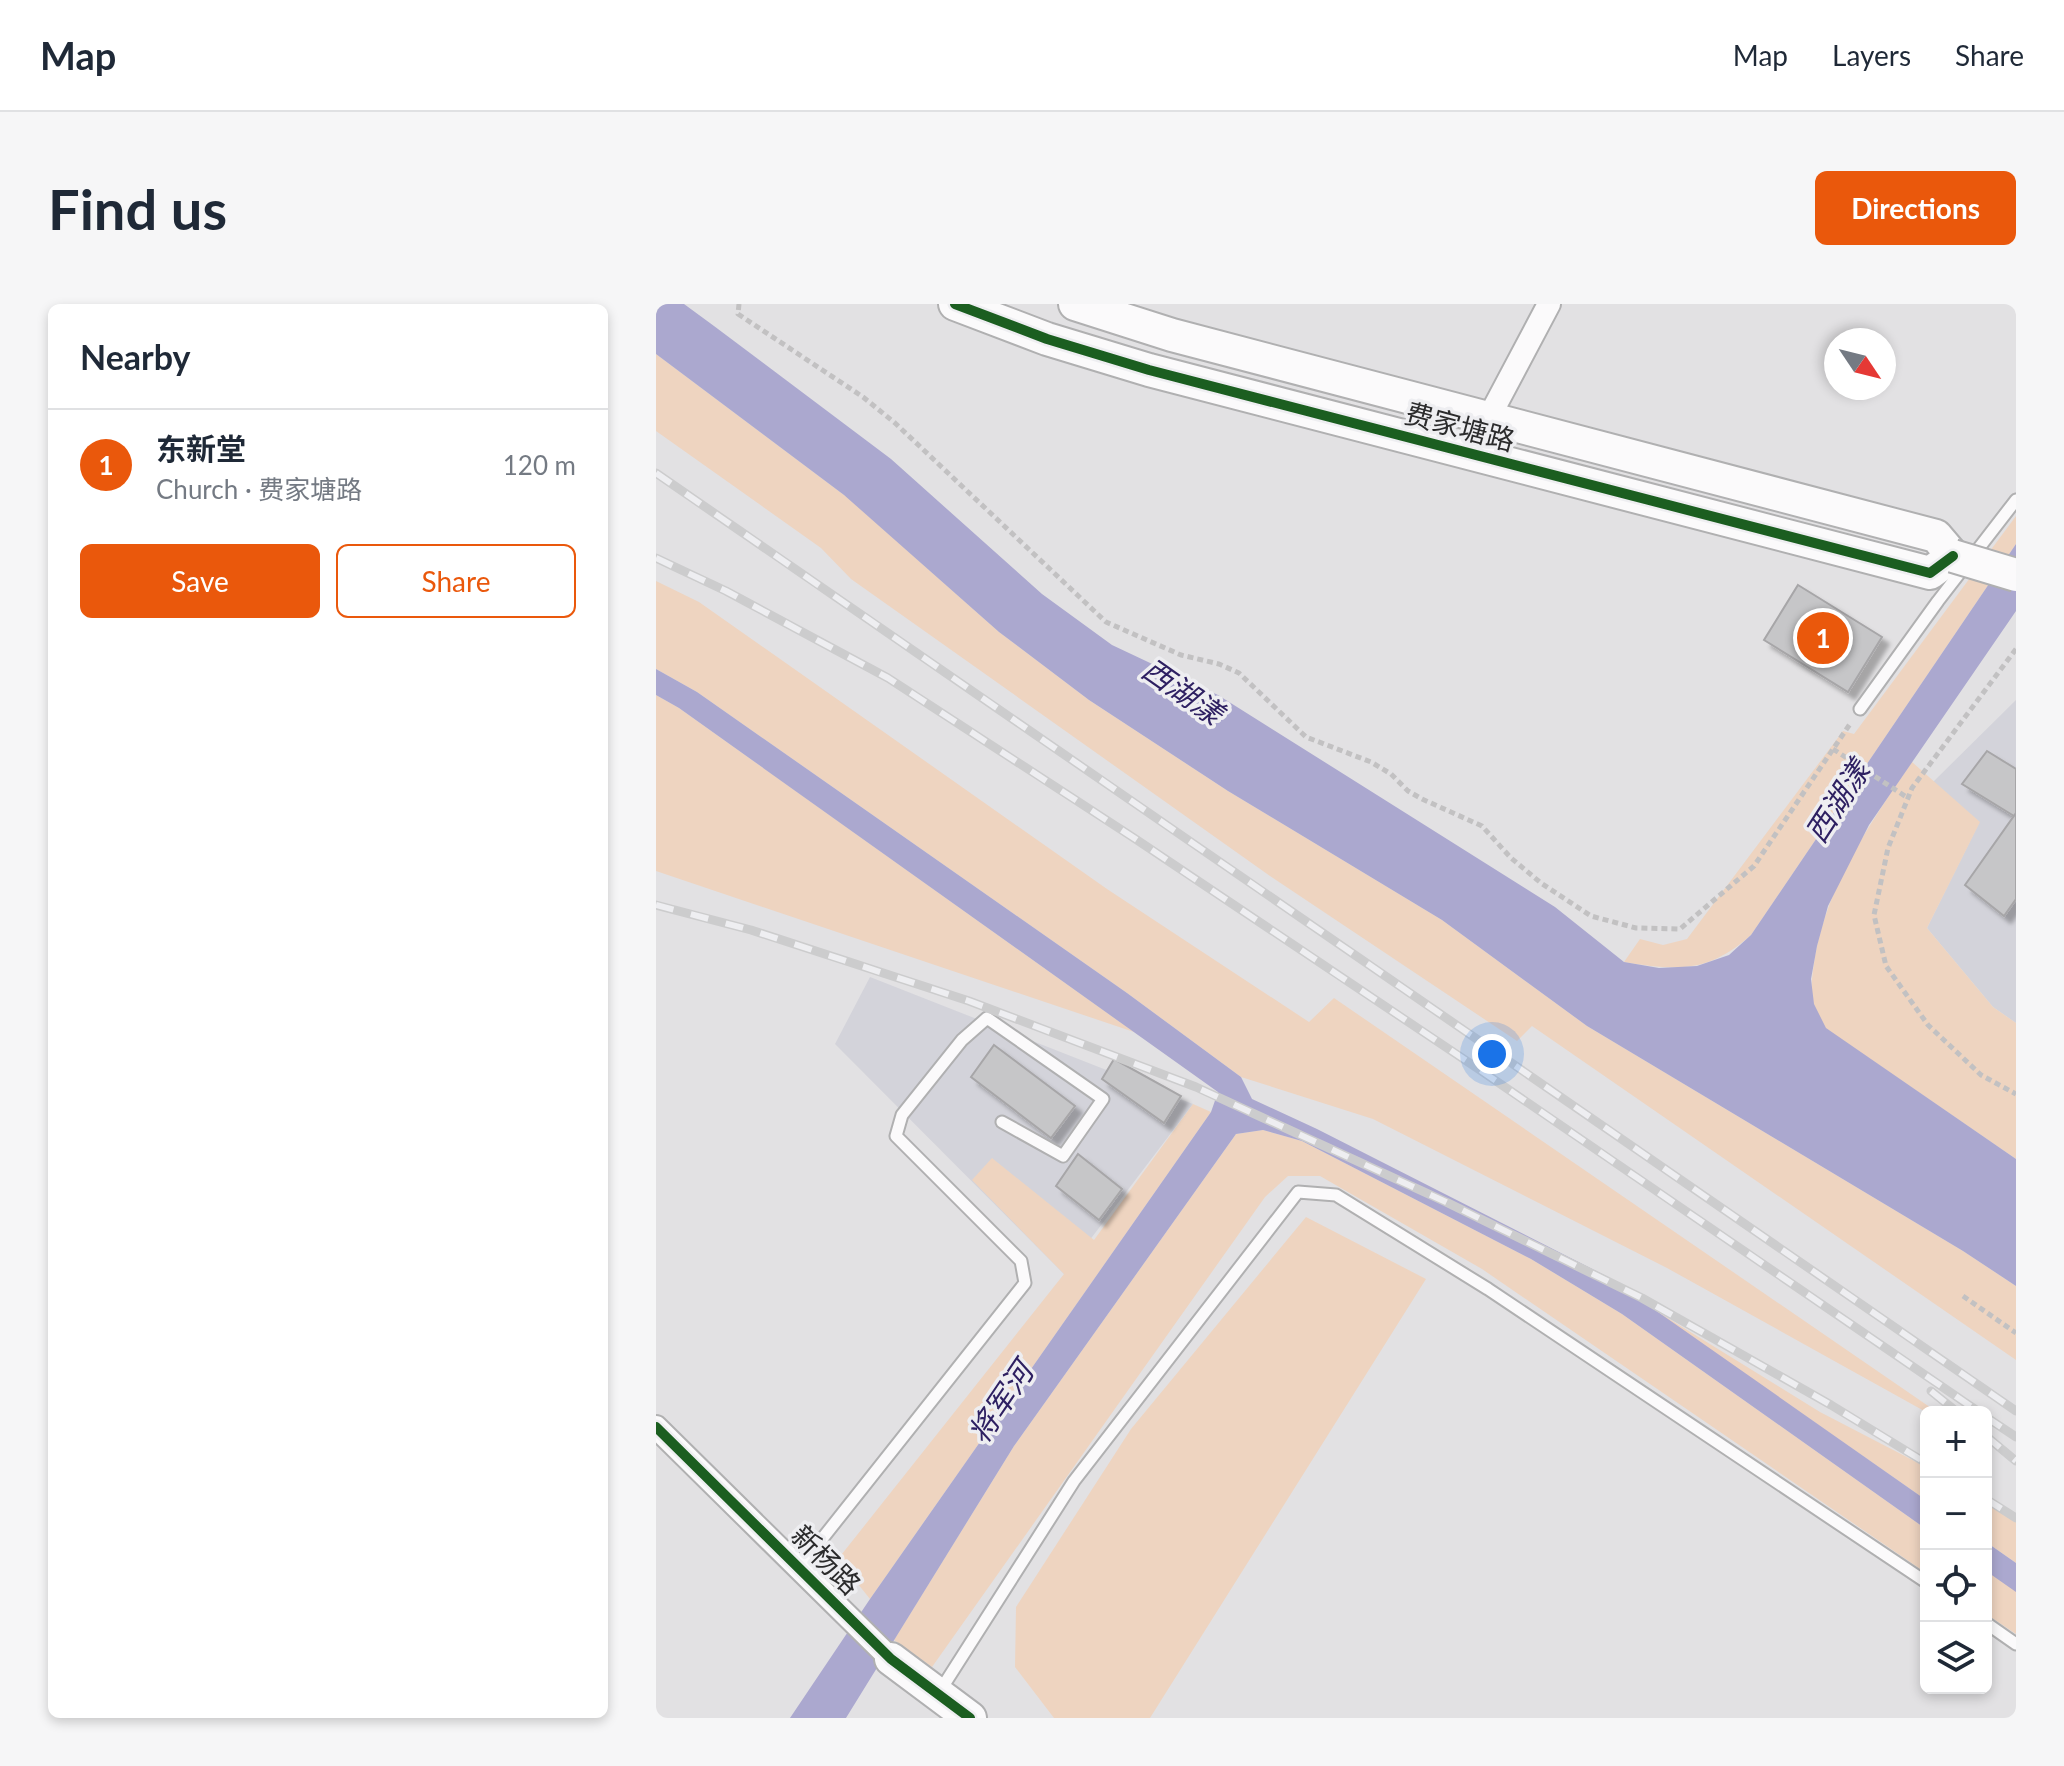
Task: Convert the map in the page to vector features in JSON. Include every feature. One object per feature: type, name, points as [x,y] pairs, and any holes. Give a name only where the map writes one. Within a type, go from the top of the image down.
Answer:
[{"type":"street","name":"费家塘路","points":[[955,304],[1047,339],[1149,370],[1930,573],[1953,556]]},
{"type":"street","name":"费家塘路","points":[[1075,304],[1172,335],[1936,536],[1953,556],[2016,575]]},
{"type":"street","points":[[1469,455],[1549,304]]},
{"type":"street","name":"新杨路","points":[[656,1427],[891,1659],[970,1718]]},
{"type":"lane","points":[[1860,709],[2016,500]]},
{"type":"lane","points":[[799,1568],[1025,1283],[1021,1261],[896,1136],[902,1115],[962,1040],[987,1018],[1103,1099],[1063,1156],[1002,1122]]},
{"type":"lane","points":[[938,1695],[1074,1481],[1298,1192],[1336,1195],[1488,1289],[1920,1578]]},
{"type":"lane","points":[[1992,1627],[2016,1644]]},
{"type":"path","points":[[739,304],[738,314],[863,397],[895,423],[1106,622],[1181,655],[1219,664],[1239,673],[1306,737],[1371,762],[1391,774],[1408,791],[1482,826],[1511,858],[1541,883],[1591,916],[1636,928],[1680,929],[1754,866],[1860,709]]},
{"type":"path","points":[[2016,649],[1912,788],[1888,848],[1874,915],[1886,966],[1928,1025],[1981,1075],[2016,1094]]},
{"type":"path","points":[[1833,749],[1908,798]]},
{"type":"path","points":[[1963,1296],[2016,1333]]},
{"type":"shaded area","points":[[656,354],[848,498],[999,632],[1089,700],[1228,791],[1442,920],[1587,1026],[1963,1251],[2016,1286],[2016,1360],[1532,1026],[1517,1041],[1270,876],[851,579],[821,548],[656,431]]},
{"type":"shaded area","points":[[2016,516],[2016,544],[1751,935],[1721,957],[1692,966],[1661,967],[1624,962],[1640,939],[1663,945],[1687,939],[1843,731],[1854,734]]},
{"type":"shaded area","points":[[656,581],[699,602],[1107,889],[1309,1022],[1334,998],[1928,1406],[1920,1406],[1920,1409],[1667,1268],[1373,1119],[1241,1077],[1127,993],[697,692],[656,669]]},
{"type":"shaded area","points":[[656,695],[679,708],[1134,1032],[656,871]]},
{"type":"shaded area","points":[[2016,700],[2016,1023],[1993,1007],[1927,928],[1979,823],[1933,782]]},
{"type":"shaded area","points":[[1912,762],[1980,822],[1927,928],[1993,1007],[2016,1023],[2016,1159],[1825,1028],[1814,1005],[1815,956],[1830,903],[1853,854]]},
{"type":"shaded area","points":[[870,977],[1193,1104],[1064,1274],[835,1044]]},
{"type":"shaded area","points":[[1193,1104],[1211,1112],[870,1599],[838,1559],[1064,1274],[972,1180],[992,1158],[1094,1240]]},
{"type":"shaded area","points":[[1263,1130],[1302,1141],[1531,1259],[1622,1314],[1920,1525],[1920,1569],[1482,1269],[1320,1176],[1288,1176],[1265,1197],[932,1667],[894,1640],[1014,1446],[1236,1134]]},
{"type":"shaded area","points":[[1306,1217],[1426,1279],[1150,1718],[1054,1718],[1015,1667],[1016,1607],[1131,1429]]},
{"type":"shaded area","points":[[1645,1304],[1820,1412],[1920,1464],[1920,1496]]},
{"type":"shaded area","points":[[1992,1505],[2016,1521],[2016,1563],[1992,1546]]},
{"type":"shaded area","points":[[1992,1575],[2016,1591],[2016,1634],[1992,1618]]},
{"type":"water","name":"西湖漾","points":[[656,304],[684,304],[714,326],[891,459],[1042,594],[1112,645],[1218,695],[1555,907],[1624,962],[1659,968],[1697,966],[1729,955],[1751,935],[2016,544],[2016,611],[1869,825],[1828,906],[1811,979],[1814,1004],[1826,1028],[2016,1159],[2016,1286],[1963,1251],[1587,1026],[1442,920],[1228,791],[1089,700],[999,632],[844,495],[656,354]]},
{"type":"water","points":[[656,669],[697,692],[1127,993],[1241,1077],[1252,1099],[1608,1277],[1920,1496],[1920,1525],[1622,1314],[1531,1259],[1302,1141],[1263,1130],[1236,1134],[1014,1446],[846,1718],[790,1718],[1211,1112],[1218,1092],[679,708],[656,695]]},
{"type":"water","points":[[1992,1546],[2016,1563],[2016,1592],[1992,1575]]},
{"type":"building","points":[[1798,585],[1882,637],[1848,692],[1764,640]]},
{"type":"building","points":[[1987,751],[2016,769],[2014,816],[1962,784]]},
{"type":"building","points":[[2016,813],[2016,899],[2004,916],[1965,885]]},
{"type":"building","points":[[994,1045],[1075,1106],[1051,1138],[971,1077]]},
{"type":"building","points":[[1114,1059],[1181,1096],[1164,1123],[1102,1079]]},
{"type":"building","points":[[1078,1154],[1122,1189],[1099,1220],[1056,1186]]},
{"type":"railway","points":[[656,473],[2016,1411]]},
{"type":"railway","points":[[656,558],[726,591],[888,678],[1134,838],[1480,1070],[1970,1406]]},
{"type":"railway","points":[[656,905],[751,930],[969,1001],[1196,1087],[1446,1202],[1642,1298],[1920,1459]]},
{"type":"railway","points":[[1931,1391],[1950,1406]]},
{"type":"railway","points":[[1992,1421],[2016,1437]]},
{"type":"railway","points":[[1992,1441],[2016,1461]]},
{"type":"railway","points":[[1992,1503],[2016,1518]]},
{"type":"cycle path","points":[[955,304],[1047,339],[1149,370],[1930,573],[1953,556]]},
{"type":"cycle path","points":[[656,1427],[891,1659],[970,1718]]},
{"type":"place","name":"东新堂","points":[[1823,638]]},
{"type":"water label","name":"将军河","points":[[1001,1403]]}]
